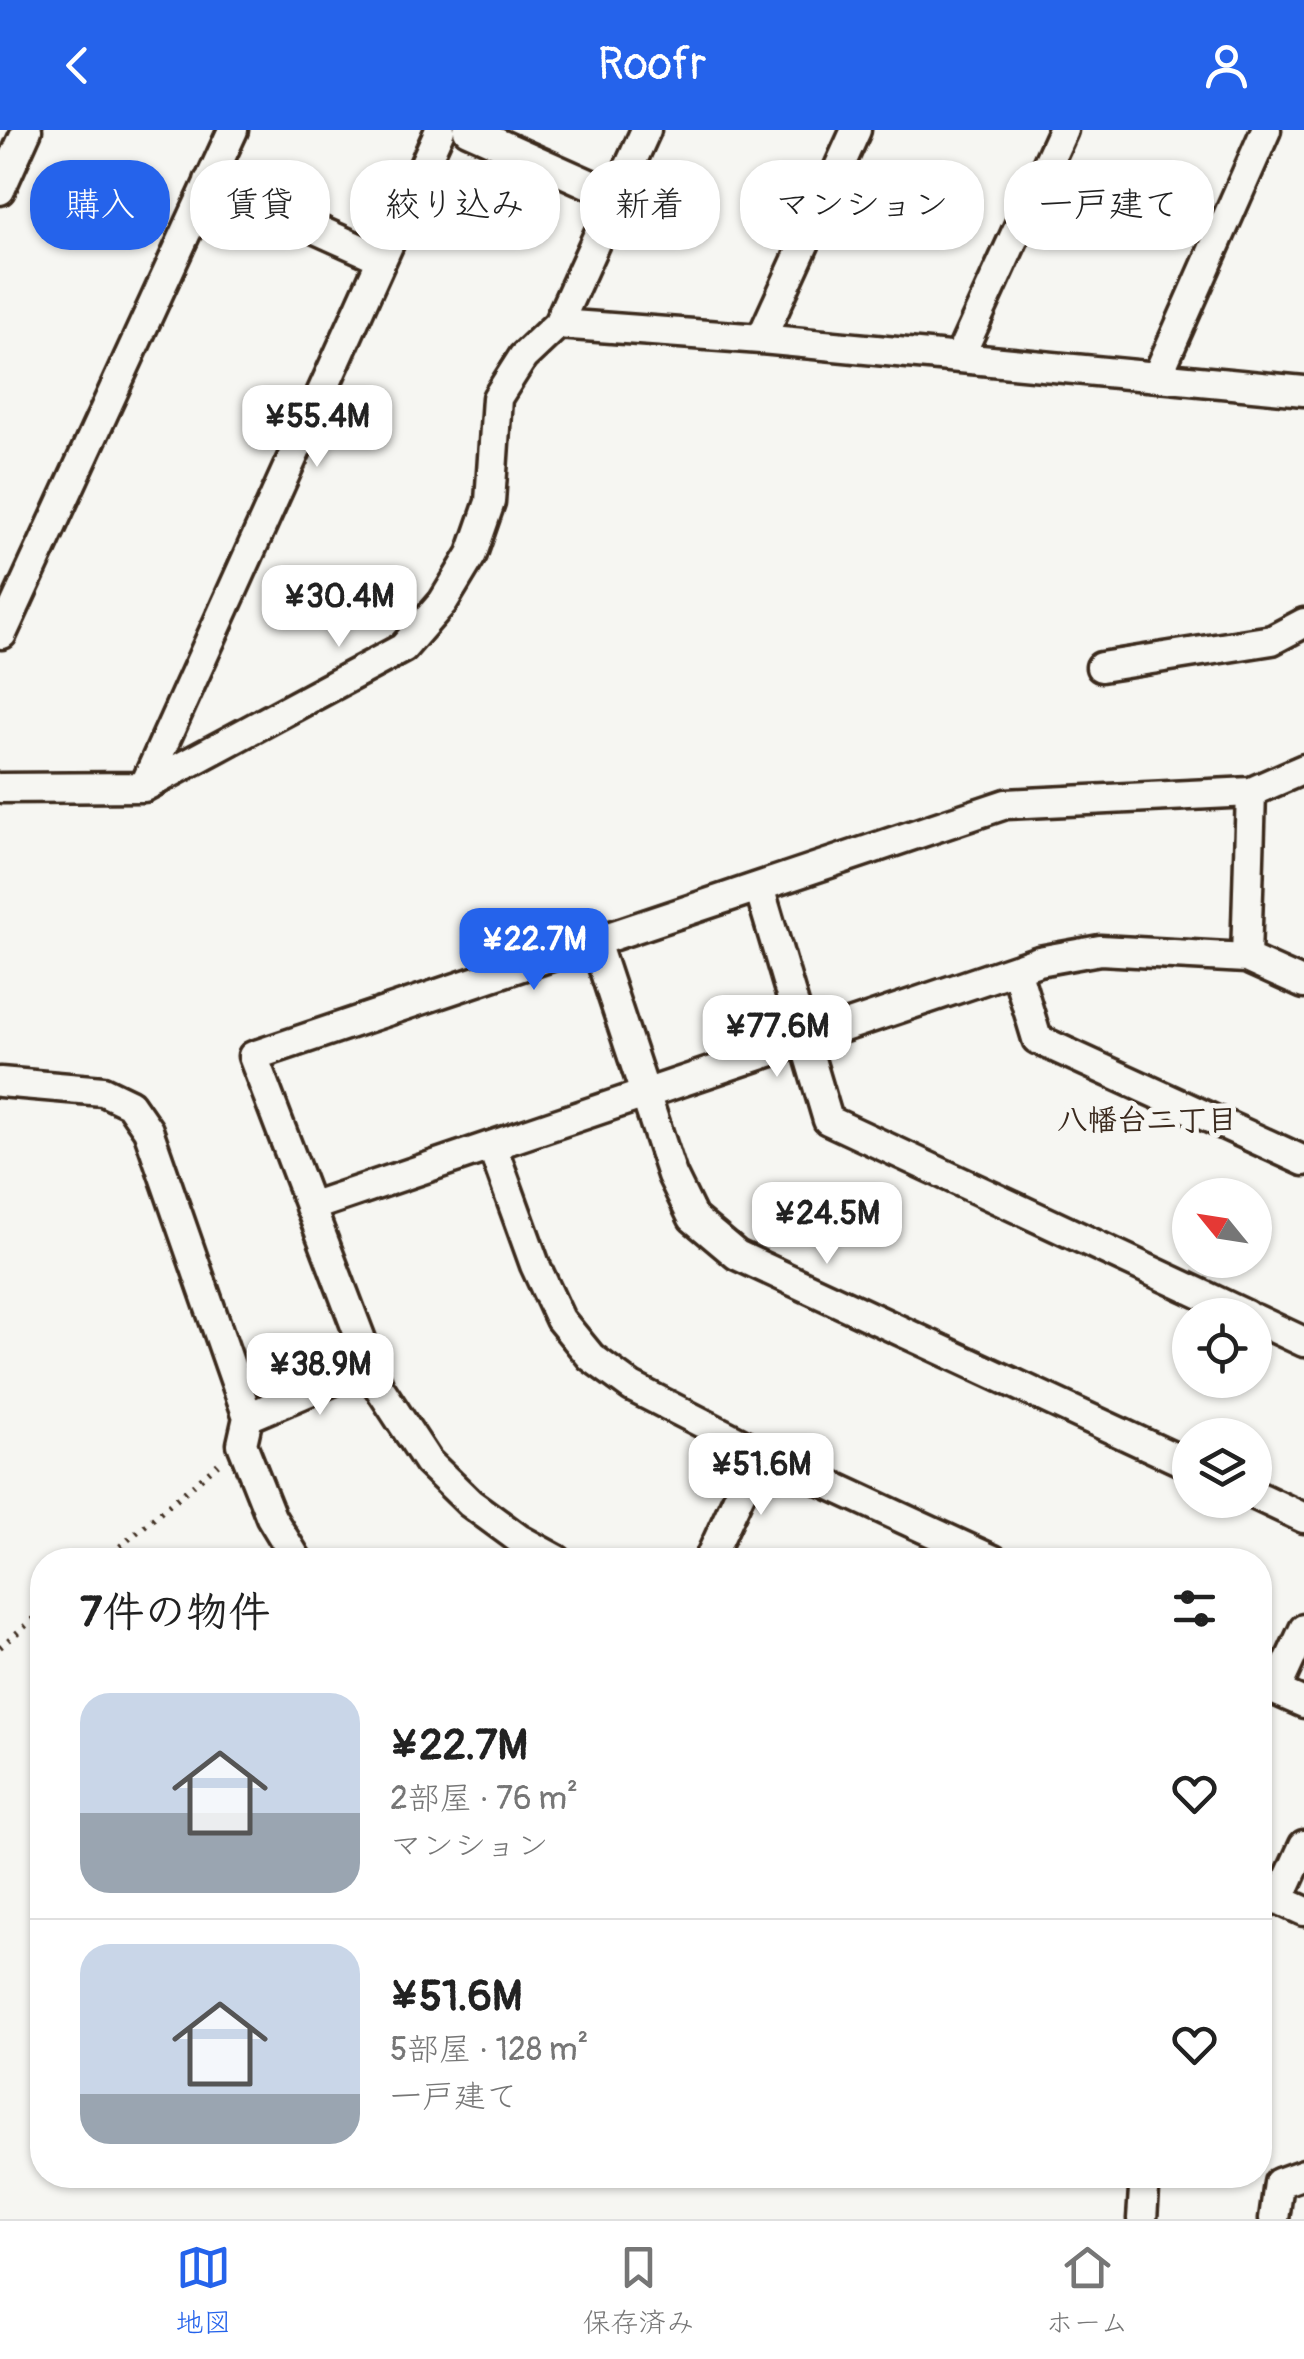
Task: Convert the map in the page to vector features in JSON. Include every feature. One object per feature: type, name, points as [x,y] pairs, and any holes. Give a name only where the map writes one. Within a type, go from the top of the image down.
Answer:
[{"type":"street","points":[[0,190],[28,130]]},
{"type":"street","points":[[218,160],[232,130]]},
{"type":"street","points":[[144,787],[440,130]]},
{"type":"street","points":[[468,130],[580,180]]},
{"type":"street","points":[[632,160],[646,130]]},
{"type":"street","points":[[762,339],[856,130]]},
{"type":"street","points":[[959,358],[1063,130]]},
{"type":"street","points":[[1158,378],[1266,130]]},
{"type":"street","points":[[0,633],[190,223]]},
{"type":"street","points":[[330,235],[380,258]]},
{"type":"street","points":[[0,788],[144,787],[403,648],[443,602],[472,554],[490,502],[497,398],[523,357],[558,324],[592,250]]},
{"type":"street","points":[[558,324],[762,339],[1304,391]]},
{"type":"street","points":[[1101,668],[1272,640],[1304,623]]},
{"type":"street","points":[[535,1548],[470,1504],[428,1462],[378,1387],[254,1056],[1006,804],[1251,792],[1304,769]]},
{"type":"street","points":[[1246,958],[1251,792]]},
{"type":"street","points":[[759,887],[828,1120],[1210,1298]]},
{"type":"street","points":[[595,942],[672,1175],[693,1218],[736,1256],[1172,1458]]},
{"type":"street","points":[[310,1207],[1039,961],[1100,950],[1246,958],[1304,984]]},
{"type":"street","points":[[1016,969],[1037,1039],[1304,1161]]},
{"type":"street","points":[[0,1082],[103,1091],[130,1104],[148,1130],[271,1517],[290,1548]]},
{"type":"street","points":[[492,1146],[535,1264],[560,1319],[591,1357],[632,1387],[760,1452],[967,1548]]},
{"type":"street","points":[[1272,1328],[1304,1342]]},
{"type":"street","points":[[245,1430],[370,1365]]},
{"type":"street","points":[[716,1548],[760,1452]]},
{"type":"street","points":[[1272,1503],[1304,1518]]},
{"type":"street","points":[[1272,1681],[1304,1630]]},
{"type":"street","points":[[1272,1689],[1304,1703]]},
{"type":"street","points":[[1281,1900],[1304,1845]]},
{"type":"street","points":[[1274,2219],[1279,2182],[1304,2174]]},
{"type":"street","points":[[1142,2219],[1143,2188]]},
{"type":"path","points":[[117,1548],[245,1430]]},
{"type":"path","points":[[0,1647],[30,1622]]},
{"type":"district","name":"八幡台二丁目","points":[[1147,1120]]}]
